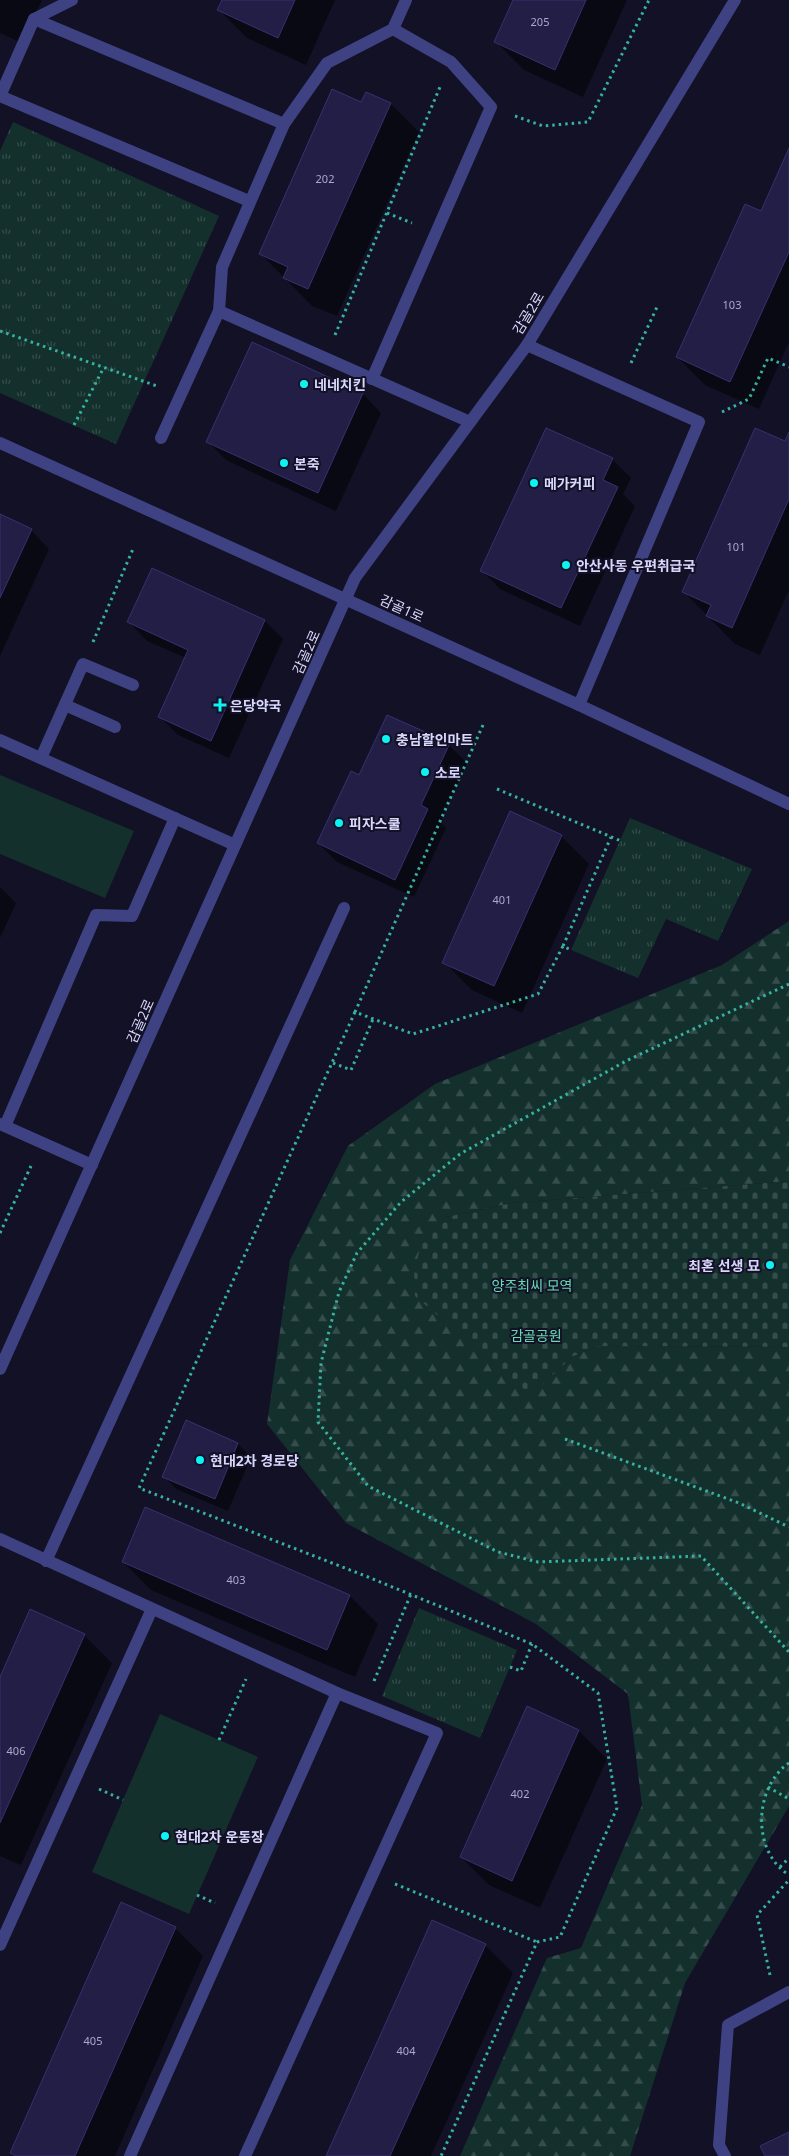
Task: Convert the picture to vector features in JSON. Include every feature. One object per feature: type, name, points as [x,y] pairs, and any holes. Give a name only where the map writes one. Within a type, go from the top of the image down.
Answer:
[{"type":"street","points":[[72,0],[34,19],[0,96],[249,201]]},
{"type":"street","points":[[161,438],[219,311],[222,266],[284,124],[326,64],[393,29],[406,0]]},
{"type":"street","name":"감골2로","points":[[0,1369],[355,578],[527,345],[735,0]]},
{"type":"street","points":[[34,19],[284,124]]},
{"type":"street","points":[[372,379],[491,107],[451,62],[393,29]]},
{"type":"street","points":[[219,311],[470,422]]},
{"type":"street","points":[[527,345],[699,422],[579,705]]},
{"type":"street","name":"감골1로","points":[[0,443],[579,705],[789,804]]},
{"type":"street","points":[[41,758],[83,664],[133,685]]},
{"type":"street","points":[[65,705],[115,727]]},
{"type":"street","points":[[0,740],[235,845]]},
{"type":"street","points":[[92,1165],[3,1125],[96,916],[132,916],[175,818]]},
{"type":"street","points":[[46,1561],[344,908]]},
{"type":"street","points":[[0,1540],[337,1693],[437,1733],[245,2156]]},
{"type":"street","points":[[0,1946],[152,1608]]},
{"type":"street","points":[[130,2156],[337,1693]]},
{"type":"street","points":[[725,2156],[719,2145],[728,2025],[789,1992]]},
{"type":"path","points":[[491,107],[543,126],[588,122],[649,0]]},
{"type":"path","points":[[325,358],[451,62]]},
{"type":"path","points":[[620,387],[658,305]]},
{"type":"path","points":[[0,331],[181,394]]},
{"type":"path","points":[[699,422],[750,399],[768,358],[789,366]]},
{"type":"path","points":[[74,425],[104,367]]},
{"type":"path","points":[[83,664],[133,549]]},
{"type":"path","points":[[373,1874],[538,1942],[560,1937],[617,1808],[598,1693],[532,1644],[411,1594],[139,1488],[356,1012],[482,725]]},
{"type":"path","points":[[497,789],[621,841]]},
{"type":"path","points":[[356,1012],[413,1034],[538,994],[563,946],[611,837]]},
{"type":"path","points":[[563,946],[571,950]]},
{"type":"path","points":[[789,984],[626,1061],[460,1154],[401,1202],[357,1253],[339,1292],[321,1363],[318,1422],[368,1486],[498,1552],[538,1562],[701,1556],[789,1652]]},
{"type":"path","points":[[333,1063],[351,1070],[374,1019]]},
{"type":"path","points":[[0,1233],[41,1142]]},
{"type":"path","points":[[565,1439],[739,1503],[789,1526]]},
{"type":"path","points":[[364,1704],[411,1594]]},
{"type":"path","points":[[510,1667],[522,1671],[532,1644]]},
{"type":"path","points":[[219,1740],[256,1656]]},
{"type":"path","points":[[789,1763],[782,1768],[768,1788],[761,1812],[762,1834],[771,1855],[789,1875]]},
{"type":"path","points":[[768,1788],[789,1799]]},
{"type":"path","points":[[780,1866],[789,1858]]},
{"type":"path","points":[[776,1999],[757,1915],[789,1880]]},
{"type":"path","points":[[441,2156],[538,1942]]},
{"type":"green space","points":[[13,122],[219,216],[116,444],[0,393],[0,151]]},
{"type":"green space","points":[[0,775],[134,831],[105,898],[0,854]]},
{"type":"green space","points":[[630,818],[752,869],[718,941],[666,919],[638,978],[571,950]]},
{"type":"green space","name":"감골공원","points":[[789,921],[789,1181],[512,1203],[446,1217],[530,1395],[572,1357],[596,1346],[789,1347],[789,1806],[685,1983],[630,2156],[460,2156],[547,1958],[581,1948],[642,1805],[628,1694],[536,1624],[346,1523],[267,1424],[290,1260],[348,1146],[435,1084],[722,965]]},
{"type":"green space","name":"양주최씨 모역","points":[[789,1181],[789,1347],[596,1346],[572,1357],[531,1395],[415,1296],[414,1268],[422,1244],[446,1217],[512,1203]]},
{"type":"green space","points":[[419,1608],[517,1650],[480,1738],[382,1696]]},
{"type":"green space","name":"현대2차 운동장","points":[[160,1714],[258,1757],[189,1914],[92,1872]]},
{"type":"building","points":[[222,0],[295,0],[278,38],[217,10]]},
{"type":"building","points":[[513,0],[586,0],[555,70],[494,42]]},
{"type":"building","points":[[332,89],[361,102],[366,92],[391,103],[308,289],[283,278],[288,267],[259,254]]},
{"type":"building","points":[[789,148],[789,252],[730,382],[676,357],[745,204],[761,211]]},
{"type":"building","points":[[252,342],[363,393],[318,493],[206,442]]},
{"type":"building","points":[[546,428],[613,458],[603,480],[618,487],[561,608],[480,571]]},
{"type":"building","points":[[755,428],[785,441],[789,432],[789,499],[732,628],[706,616],[711,605],[682,592]]},
{"type":"building","points":[[0,514],[32,529],[0,598]]},
{"type":"building","points":[[152,568],[265,620],[211,741],[158,717],[188,650],[127,622]]},
{"type":"building","points":[[387,715],[450,743],[421,805],[428,809],[395,880],[317,843],[351,771],[359,775]]},
{"type":"building","points":[[510,811],[562,835],[494,986],[442,963]]},
{"type":"building","name":"현대2차 경로당","points":[[186,1420],[238,1443],[215,1499],[162,1477]]},
{"type":"building","points":[[145,1507],[350,1595],[327,1650],[122,1562]]},
{"type":"building","points":[[30,1609],[85,1634],[0,1823],[0,1677]]},
{"type":"building","points":[[527,1706],[579,1730],[512,1881],[460,1857]]},
{"type":"building","points":[[121,1902],[176,1927],[75,2156],[16,2156],[10,2153]]},
{"type":"building","points":[[432,1920],[486,1944],[390,2156],[326,2156]]},
{"type":"building","points":[[789,2132],[789,2156],[765,2156],[760,2146]]},
{"type":"place","name":"네네치킨","points":[[304,384]]},
{"type":"place","name":"본죽","points":[[284,463]]},
{"type":"place","name":"메가커피","points":[[534,483]]},
{"type":"place","name":"안산사동 우편취급국","points":[[566,565]]},
{"type":"place","name":"은당약국","points":[[220,705]]},
{"type":"place","name":"충남할인마트","points":[[386,739]]},
{"type":"place","name":"소로","points":[[425,772]]},
{"type":"place","name":"피자스쿨","points":[[339,823]]},
{"type":"place","name":"최혼 선생 묘","points":[[770,1265]]},
{"type":"place","name":"현대2차 경로당","points":[[200,1460]]},
{"type":"place","name":"현대2차 운동장","points":[[165,1836]]}]
